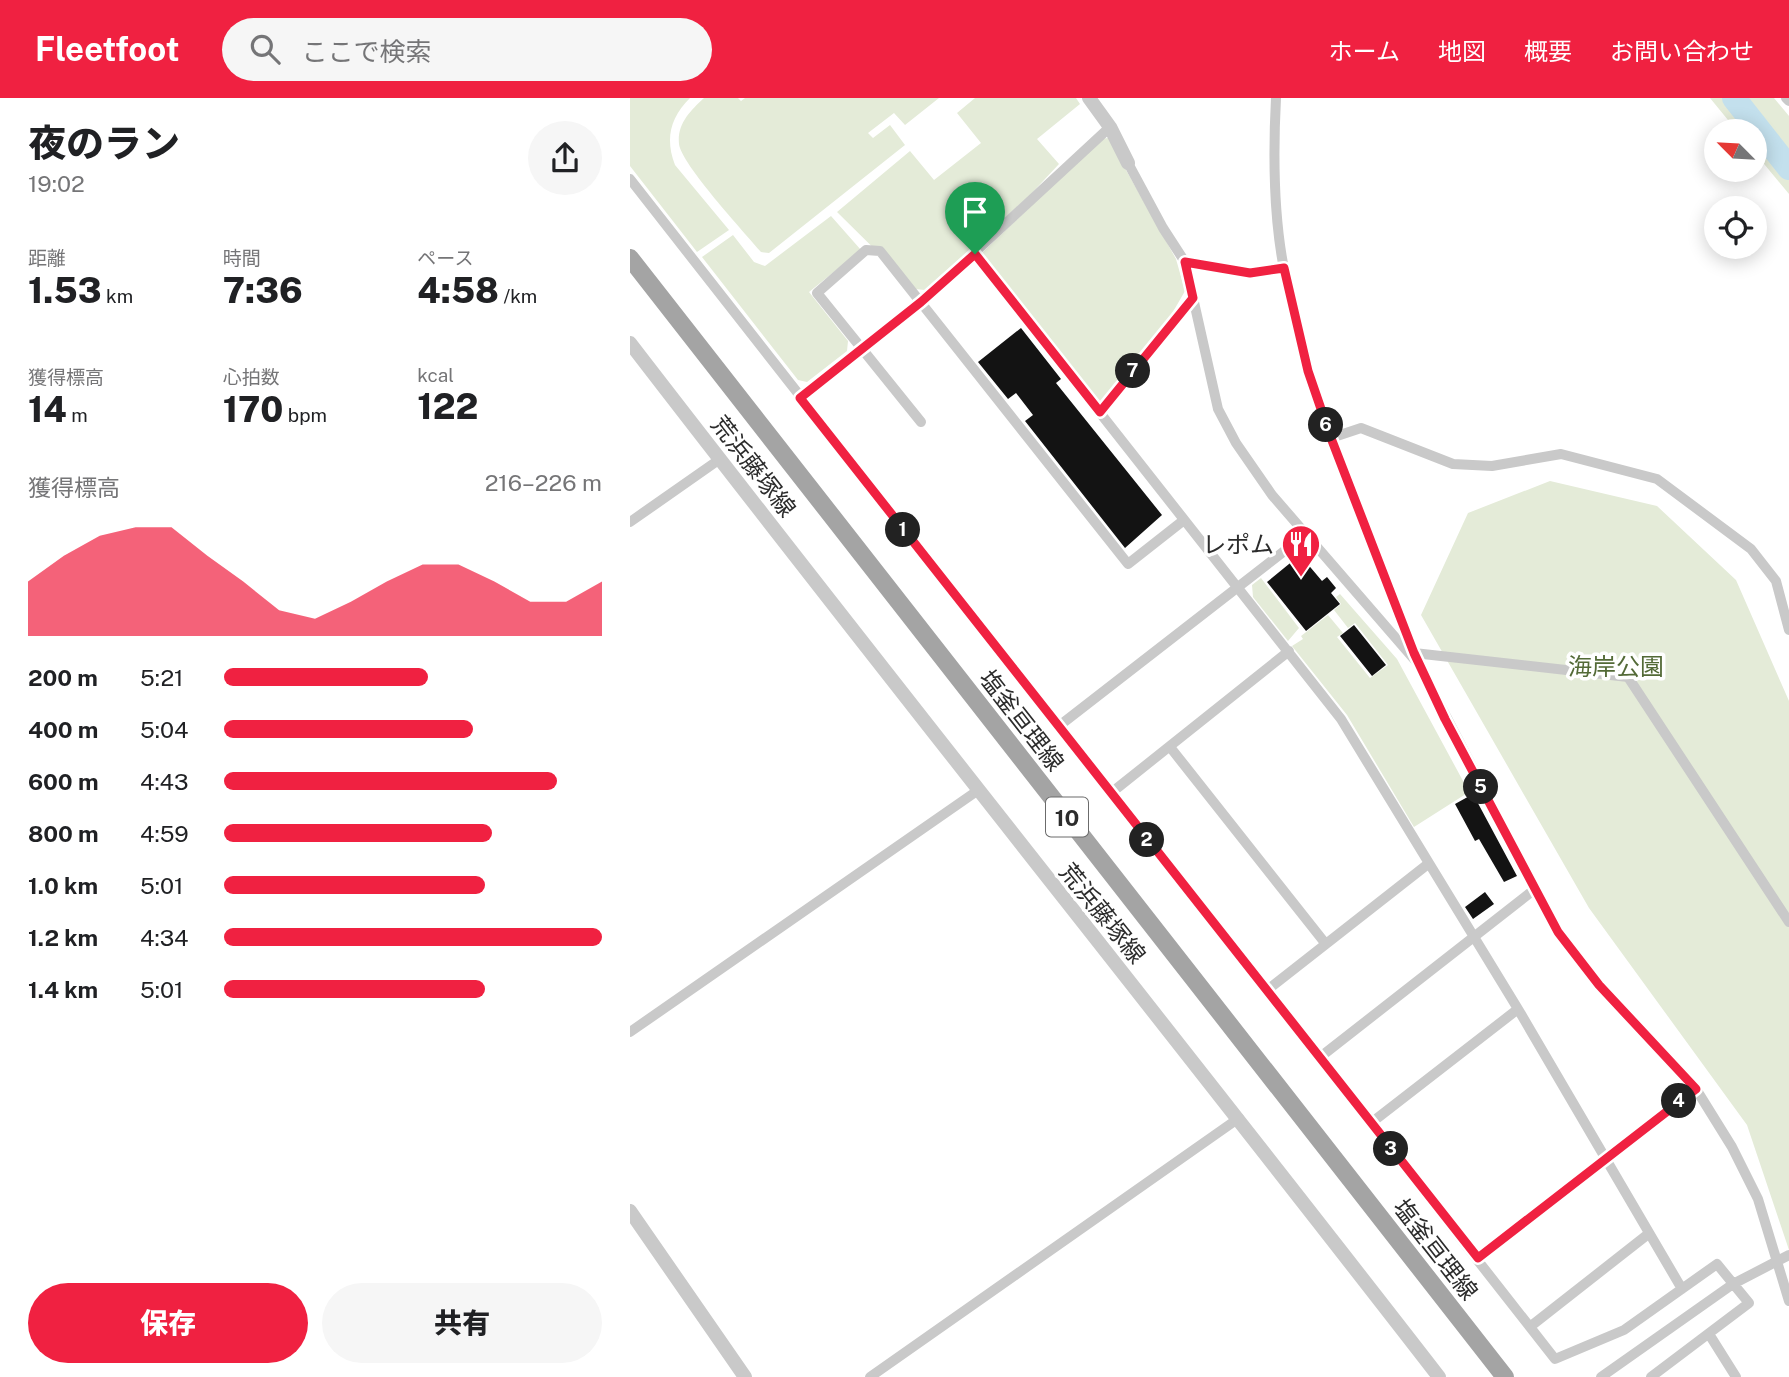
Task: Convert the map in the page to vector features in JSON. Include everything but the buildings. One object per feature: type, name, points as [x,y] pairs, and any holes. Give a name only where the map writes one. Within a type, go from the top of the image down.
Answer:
[{"type":"main road","name":"塩釜亘理線","points":[[630,258],[1505,1377]]},
{"type":"street","points":[[1089,98],[1110,127],[1163,228],[1185,262],[1218,409],[1250,466],[1305,535],[1420,666]]},
{"type":"street","points":[[1276,98],[1274,149],[1284,268],[1308,371],[1414,653],[1558,932],[1599,985],[1696,1089],[1732,1147],[1783,1257],[1789,1301]]},
{"type":"street","points":[[800,398],[921,302],[975,254],[1056,174],[1110,127]]},
{"type":"street","points":[[630,179],[1555,1359],[1624,1330],[1717,1264],[1749,1303],[1651,1377]]},
{"type":"street","points":[[920,422],[817,293],[866,250],[880,251],[1128,564],[1184,520]]},
{"type":"street","points":[[975,254],[1341,719],[1518,1009],[1605,1157],[1647,1235],[1682,1289]]},
{"type":"street","points":[[1185,262],[1250,273],[1284,268]]},
{"type":"street","points":[[1100,412],[1193,298]]},
{"type":"street","name":"荒浜藤塚線","points":[[630,343],[977,791],[1239,1118],[1439,1377]]},
{"type":"street","points":[[1331,438],[1361,428],[1453,464],[1492,466],[1562,454],[1657,479],[1751,549],[1776,582],[1789,630]]},
{"type":"street","points":[[630,522],[720,459]]},
{"type":"street","points":[[1059,726],[1305,535]]},
{"type":"street","points":[[1111,793],[1289,651]]},
{"type":"street","points":[[1414,653],[1628,677],[1789,922]]},
{"type":"street","points":[[1170,747],[1325,943]]},
{"type":"street","points":[[630,1031],[977,791]]},
{"type":"street","points":[[1266,991],[1428,864]]},
{"type":"street","points":[[1319,1058],[1472,935],[1535,889]]},
{"type":"street","points":[[1371,1123],[1518,1009]]},
{"type":"street","points":[[1478,1258],[1696,1089]]},
{"type":"street","points":[[870,1377],[1239,1118]]},
{"type":"street","points":[[630,1211],[745,1377]]},
{"type":"street","points":[[1531,1326],[1647,1235]]},
{"type":"street","points":[[1601,1377],[1733,1284],[1783,1257]]},
{"type":"street","points":[[1709,1334],[1736,1377]]},
{"type":"green space","points":[[630,98],[690,98],[678,113],[671,129],[672,155],[675,165],[729,230],[697,252],[630,166]]},
{"type":"green space","points":[[704,98],[738,98],[741,101],[745,98],[939,98],[905,125],[894,113],[868,133],[873,138],[890,125],[905,145],[769,253],[761,252],[682,154],[679,137],[682,124]]},
{"type":"green space","points":[[975,98],[1076,98],[1080,104],[1037,139],[1059,164],[1030,195],[925,290],[915,289],[837,212],[910,151],[934,180],[981,143],[957,113]]},
{"type":"green space","points":[[1710,98],[1774,98],[1789,116],[1789,194],[1768,169],[1768,119],[1727,119]]},
{"type":"green space","points":[[1108,138],[1176,259],[1185,291],[1170,317],[1103,402],[1093,402],[983,260],[983,252],[1101,139]]},
{"type":"green space","points":[[831,216],[861,250],[809,292],[848,341],[847,351],[807,382],[798,380],[702,257],[733,235],[754,262],[765,266]]},
{"type":"green space","name":"海岸公園","points":[[1550,481],[1657,506],[1736,580],[1789,701],[1789,1250],[1747,1125],[1589,908],[1421,615],[1468,513]]},
{"type":"green space","points":[[1261,578],[1299,628],[1288,641],[1253,597],[1252,585]]},
{"type":"green space","points":[[1340,594],[1397,659],[1469,792],[1414,827],[1347,715],[1292,646],[1328,615],[1343,633],[1337,637],[1370,678],[1388,665],[1355,623],[1348,628],[1334,610],[1341,604],[1336,597]]},
{"type":"waterway","points":[[1734,98],[1789,168]]},
{"type":"place","name":"レポム","points":[[1301,578]]},
{"type":"route","points":[[975,254],[1100,412],[1193,298],[1185,262],[1250,273],[1284,268],[1308,371],[1331,438],[1414,653],[1445,719],[1558,932],[1599,985],[1696,1089],[1478,1258],[800,398],[921,302],[975,254]]}]
